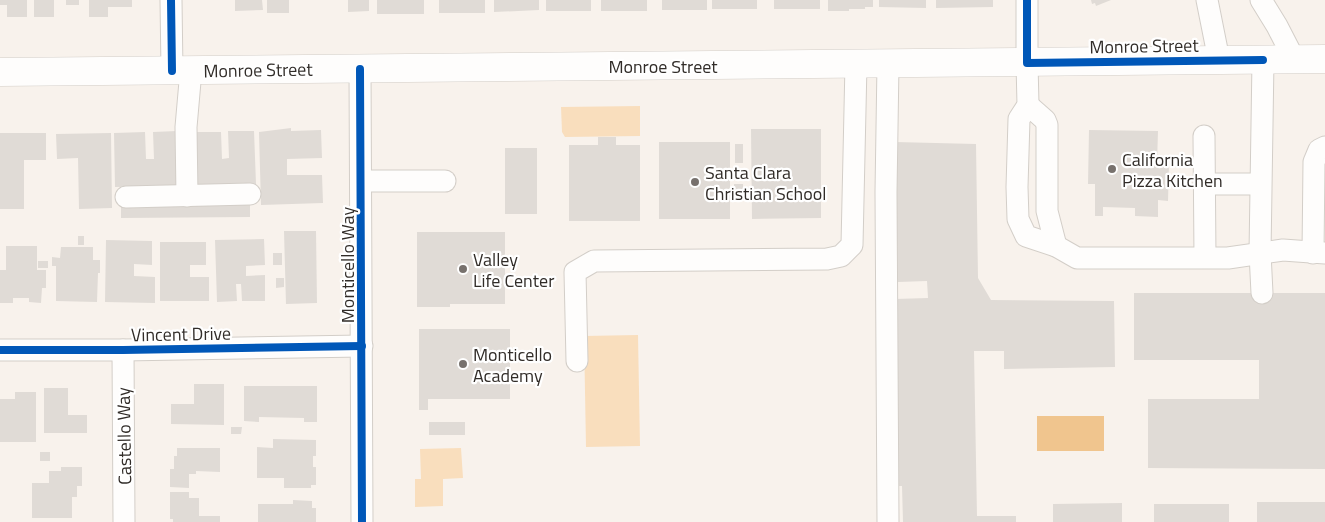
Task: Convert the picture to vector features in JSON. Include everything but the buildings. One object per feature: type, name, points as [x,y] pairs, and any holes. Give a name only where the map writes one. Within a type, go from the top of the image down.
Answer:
[{"type":"main road","name":"Monroe Street","points":[[0,72],[1325,59]]},
{"type":"street","points":[[172,0],[182,71],[186,127],[187,196]]},
{"type":"street","points":[[1027,0],[1026,63],[1028,104],[1020,119],[1017,187],[1018,219],[1026,236],[1056,246],[1077,258],[1228,258],[1283,250],[1319,253],[1319,199],[1314,162],[1320,150],[1325,147]]},
{"type":"street","points":[[1207,0],[1219,60]]},
{"type":"street","points":[[1261,0],[1294,59]]},
{"type":"street","points":[[1262,60],[1260,184],[1262,293]]},
{"type":"street","points":[[577,361],[575,272],[594,261],[827,259],[841,256],[852,245],[856,64]]},
{"type":"street","points":[[888,64],[886,192],[888,522]]},
{"type":"street","name":"Monticello Way","points":[[360,68],[362,522]]},
{"type":"street","points":[[1028,104],[1045,120],[1047,125],[1047,212],[1056,246]]},
{"type":"street","points":[[1204,136],[1205,257]]},
{"type":"street","points":[[361,181],[445,181]]},
{"type":"street","points":[[1204,184],[1260,184]]},
{"type":"street","points":[[126,197],[250,194]]},
{"type":"street","name":"Vincent Drive","points":[[0,350],[362,346]]},
{"type":"street","name":"Castello Way","points":[[123,350],[124,522]]},
{"type":"shaded area","points":[[640,106],[640,136],[565,137],[562,132],[561,107]]},
{"type":"shaded area","points":[[638,335],[640,446],[586,447],[584,336]]},
{"type":"shaded area","points":[[1037,416],[1104,416],[1104,451],[1037,451]]},
{"type":"shaded area","points":[[461,448],[463,478],[443,479],[443,506],[415,507],[415,479],[421,479],[420,449]]},
{"type":"cycle path","points":[[171,0],[172,71]]},
{"type":"cycle path","points":[[1027,0],[1027,63],[1263,60]]},
{"type":"cycle path","points":[[360,69],[362,522]]},
{"type":"cycle path","points":[[0,350],[362,346]]},
{"type":"place","name":"California Pizza Kitchen","points":[[1112,169]]},
{"type":"place","name":"Santa Clara Christian School","points":[[695,182]]},
{"type":"place","name":"Valley Life Center","points":[[463,269]]},
{"type":"place","name":"Monticello Academy","points":[[463,364]]}]
